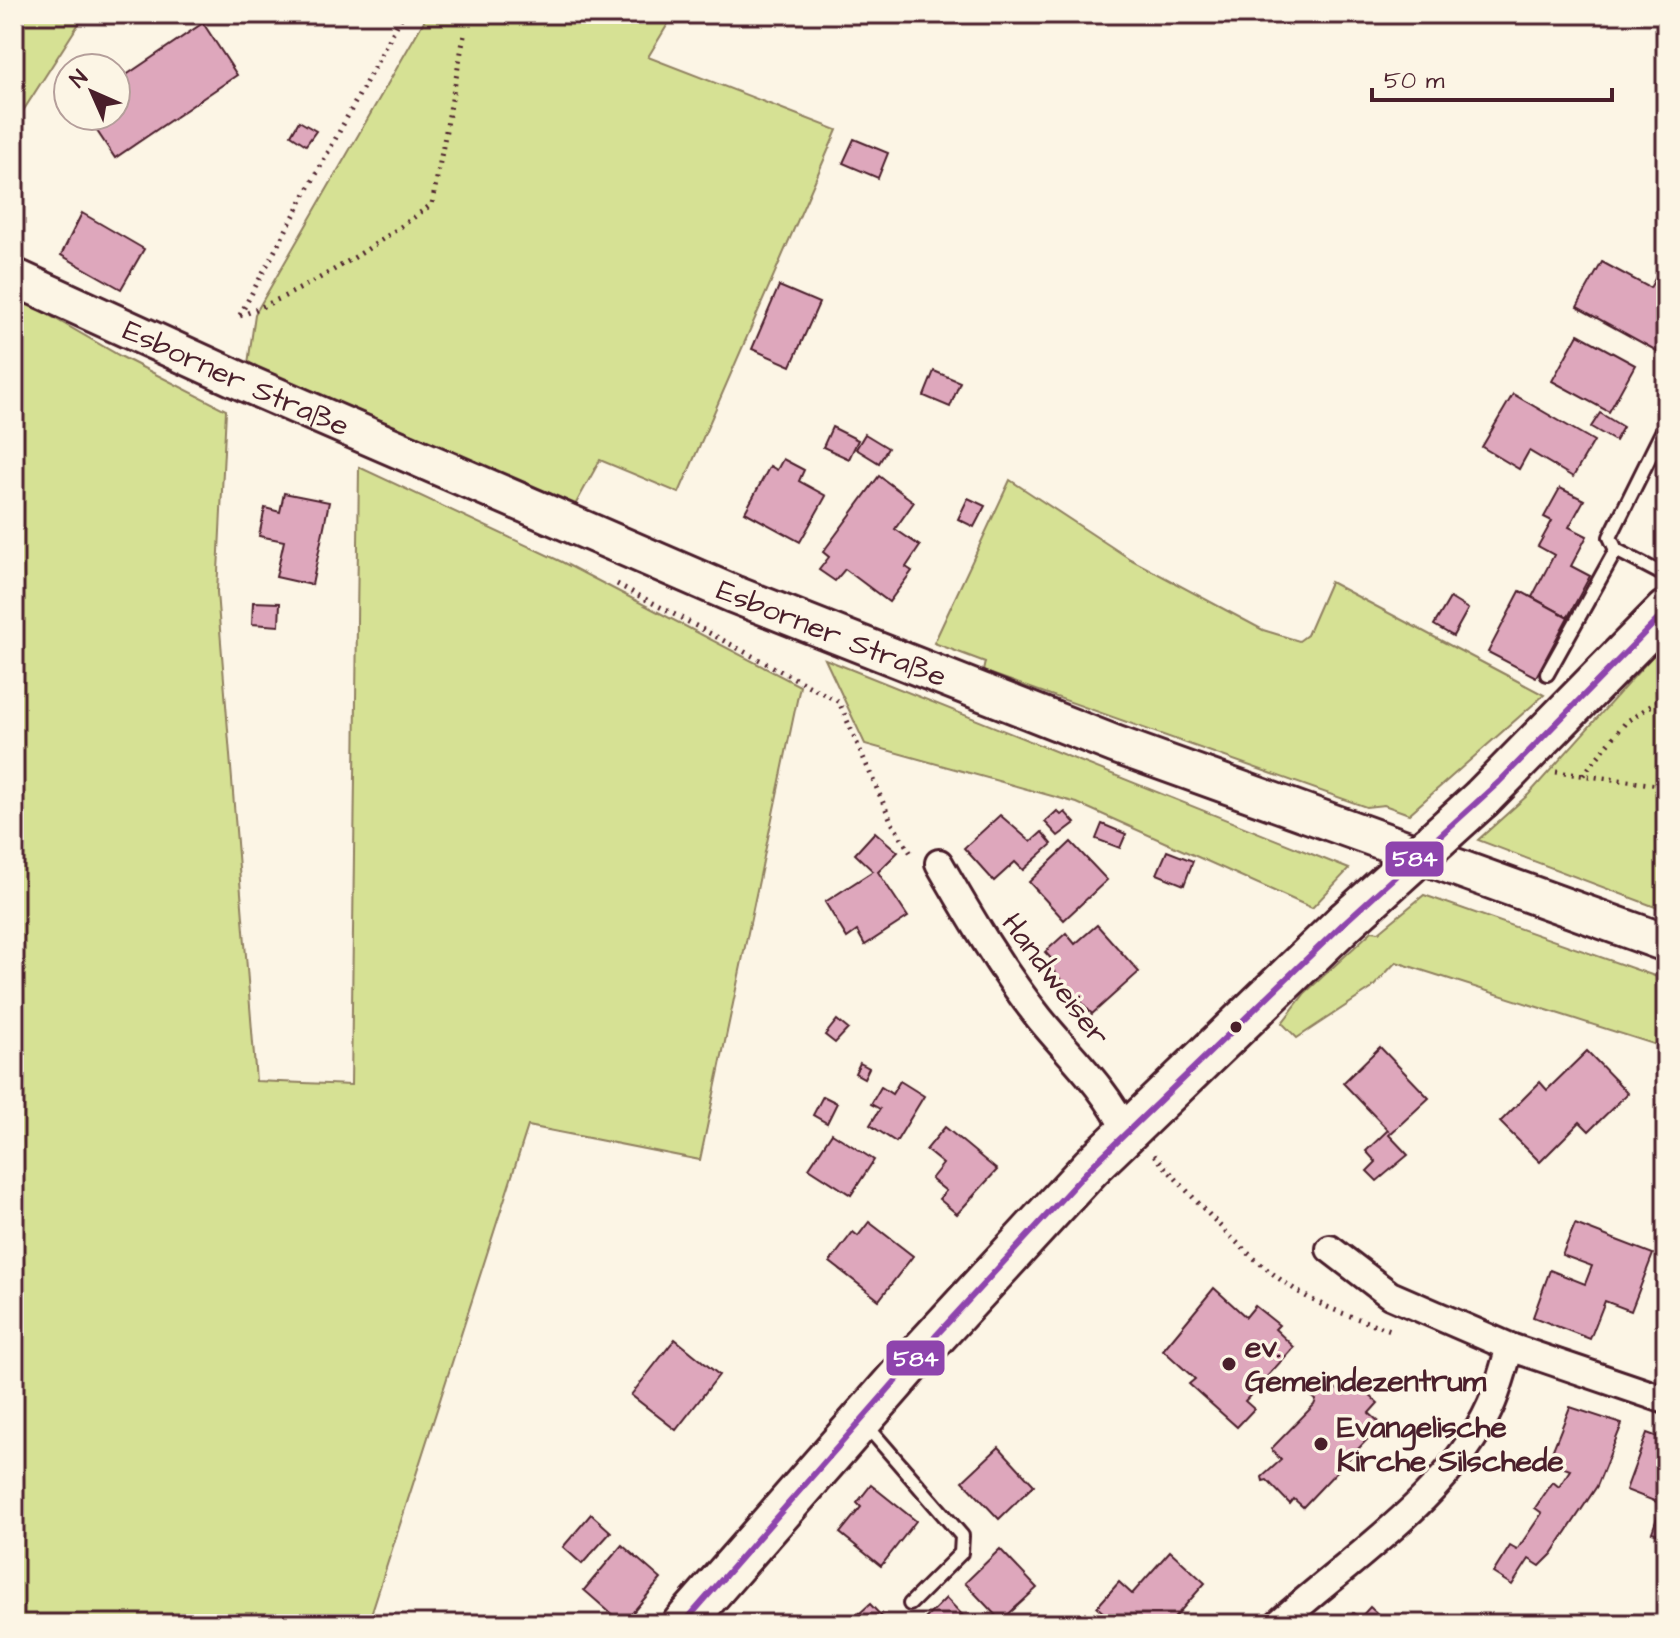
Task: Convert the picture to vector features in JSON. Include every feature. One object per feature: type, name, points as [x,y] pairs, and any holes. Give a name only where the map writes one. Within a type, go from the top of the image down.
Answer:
[{"type":"main road","name":"Esborner Straße","points":[[14,277],[250,385],[733,594],[1114,744],[1666,943]]},
{"type":"main road","points":[[683,1624],[861,1420],[1126,1131],[1345,922],[1499,782],[1666,611]]},
{"type":"street","name":"Handweiser","points":[[939,863],[985,944],[1040,1019],[1113,1103],[1126,1131]]},
{"type":"street","points":[[1330,1249],[1390,1295],[1510,1347],[1666,1400]]},
{"type":"street","points":[[1278,1624],[1420,1502],[1452,1465],[1490,1407],[1510,1347]]},
{"type":"lane","points":[[1666,424],[1612,529],[1611,543],[1616,550],[1666,576]]},
{"type":"lane","points":[[1547,674],[1616,550]]},
{"type":"lane","points":[[861,1420],[962,1536],[961,1553],[910,1604]]},
{"type":"path","points":[[403,14],[240,316],[299,293],[383,241],[432,204],[465,31]]},
{"type":"path","points":[[607,579],[839,702],[892,823],[920,869],[939,863]]},
{"type":"path","points":[[1583,776],[1626,722],[1666,696]]},
{"type":"path","points":[[1547,771],[1666,786]]},
{"type":"path","points":[[1126,1131],[1218,1224],[1281,1280],[1334,1310],[1404,1335]]},
{"type":"green space","points":[[14,14],[85,14],[61,52],[52,52],[52,66],[14,125]]},
{"type":"green space","points":[[428,14],[674,14],[648,57],[837,130],[679,493],[600,460],[574,507],[248,364],[255,314]]},
{"type":"green space","points":[[14,295],[122,357],[226,410],[217,592],[256,1081],[351,1085],[359,467],[562,562],[800,686],[700,1160],[528,1126],[368,1624],[14,1624]]},
{"type":"green space","points":[[1010,480],[1130,559],[1263,630],[1299,641],[1307,635],[1330,582],[1544,695],[1409,814],[1384,805],[1366,807],[983,671],[985,662],[934,643]]},
{"type":"green space","points":[[1666,641],[1666,911],[1478,840],[1529,794]]},
{"type":"green space","points":[[825,659],[1349,869],[1312,908],[1077,803],[865,744]]},
{"type":"green space","points":[[1424,895],[1666,980],[1666,1057],[1657,1045],[1396,962],[1371,989],[1297,1038],[1282,1023],[1305,993],[1372,931],[1379,932]]},
{"type":"building","points":[[203,23],[237,75],[115,158],[98,132],[132,132],[132,71]]},
{"type":"building","points":[[299,121],[316,131],[306,145],[291,135]]},
{"type":"building","points":[[854,139],[888,153],[878,178],[843,163]]},
{"type":"building","points":[[82,213],[144,249],[121,289],[61,255]]},
{"type":"building","points":[[1602,262],[1650,288],[1661,268],[1666,271],[1666,356],[1577,307]]},
{"type":"building","points":[[779,286],[819,303],[791,366],[752,349]]},
{"type":"building","points":[[1578,334],[1635,365],[1609,412],[1552,381]]},
{"type":"building","points":[[934,371],[960,382],[950,407],[924,396]]},
{"type":"building","points":[[1513,394],[1594,441],[1573,477],[1529,451],[1519,469],[1482,447]]},
{"type":"building","points":[[1600,413],[1623,427],[1615,441],[1591,427]]},
{"type":"building","points":[[832,427],[858,440],[849,459],[823,447]]},
{"type":"building","points":[[865,434],[888,448],[879,463],[856,449]]},
{"type":"building","points":[[783,459],[804,470],[799,481],[826,496],[800,542],[745,512],[770,466],[777,470]]},
{"type":"building","points":[[879,476],[914,502],[895,529],[920,546],[906,567],[912,571],[889,602],[845,569],[835,581],[819,570],[829,557],[823,552]]},
{"type":"building","points":[[1560,488],[1584,500],[1569,527],[1587,536],[1571,566],[1590,576],[1568,617],[1532,597],[1554,555],[1538,546],[1552,521],[1544,517]]},
{"type":"building","points":[[284,493],[329,502],[312,585],[276,577],[284,541],[259,536],[265,508],[280,512]]},
{"type":"building","points":[[968,498],[985,506],[974,527],[958,519]]},
{"type":"building","points":[[1520,591],[1568,617],[1536,677],[1488,652]]},
{"type":"building","points":[[1450,598],[1468,609],[1453,636],[1434,625]]},
{"type":"building","points":[[253,602],[280,603],[279,626],[252,624]]},
{"type":"building","points":[[1057,811],[1061,815],[1065,812],[1075,823],[1058,836],[1045,822]]},
{"type":"building","points":[[1000,815],[1031,842],[1042,832],[1052,844],[1023,870],[1015,862],[994,881],[964,848]]},
{"type":"building","points":[[1102,824],[1126,834],[1120,848],[1096,839]]},
{"type":"building","points":[[875,832],[898,852],[878,872],[908,917],[865,945],[857,931],[847,938],[825,902],[873,871],[855,854]]},
{"type":"building","points":[[1071,842],[1107,880],[1064,920],[1029,882]]},
{"type":"building","points":[[1167,851],[1193,861],[1184,885],[1157,874]]},
{"type":"building","points":[[1097,925],[1139,972],[1092,1014],[1050,967],[1055,963],[1045,952],[1066,933],[1075,944]]},
{"type":"building","points":[[837,1020],[848,1029],[835,1043],[825,1035]]},
{"type":"building","points":[[1380,1047],[1429,1098],[1389,1135],[1408,1155],[1377,1181],[1367,1171],[1376,1162],[1366,1151],[1388,1130],[1343,1083]]},
{"type":"building","points":[[1587,1051],[1628,1093],[1589,1131],[1580,1122],[1540,1162],[1500,1122],[1540,1082],[1547,1090]]},
{"type":"building","points":[[860,1063],[869,1068],[864,1078],[855,1073]]},
{"type":"building","points":[[900,1081],[924,1096],[896,1142],[870,1125],[880,1109],[871,1104],[881,1087],[892,1094]]},
{"type":"building","points":[[823,1096],[837,1103],[827,1123],[813,1115]]},
{"type":"building","points":[[945,1127],[997,1170],[957,1214],[939,1199],[946,1191],[931,1179],[943,1164],[926,1150]]},
{"type":"building","points":[[832,1133],[874,1160],[851,1195],[809,1168]]},
{"type":"building","points":[[869,1222],[913,1256],[879,1300],[830,1262],[853,1232],[858,1236]]},
{"type":"building","points":[[1575,1224],[1653,1254],[1631,1311],[1605,1301],[1590,1339],[1533,1317],[1550,1270],[1585,1284],[1592,1266],[1562,1255]]},
{"type":"building","name":"ev. Gemeindezentrum","points":[[1214,1288],[1246,1317],[1255,1306],[1279,1325],[1275,1329],[1294,1347],[1245,1401],[1254,1409],[1237,1427],[1189,1384],[1195,1379],[1163,1350]]},
{"type":"building","points":[[675,1339],[719,1375],[676,1430],[631,1395]]},
{"type":"building","name":"Evangelische Kirche Silschede","points":[[1354,1381],[1378,1403],[1369,1413],[1379,1422],[1378,1428],[1303,1507],[1294,1499],[1290,1504],[1267,1480],[1263,1481],[1262,1477],[1281,1460],[1271,1449],[1314,1405],[1316,1400],[1310,1395],[1321,1383],[1327,1388],[1332,1385],[1343,1395]]},
{"type":"building","points":[[1570,1407],[1622,1424],[1597,1486],[1552,1554],[1540,1566],[1529,1559],[1512,1585],[1493,1573],[1510,1546],[1517,1550],[1542,1513],[1535,1508],[1553,1482],[1559,1487],[1570,1470],[1548,1462]]},
{"type":"building","points":[[1647,1433],[1666,1440],[1666,1536],[1652,1532],[1662,1504],[1626,1490]]},
{"type":"building","points":[[999,1447],[1034,1485],[999,1519],[963,1481]]},
{"type":"building","points":[[871,1485],[916,1521],[881,1566],[840,1533],[861,1507],[857,1503]]},
{"type":"building","points":[[591,1514],[611,1532],[582,1564],[563,1547]]},
{"type":"building","points":[[622,1545],[661,1579],[623,1624],[584,1590]]},
{"type":"building","points":[[1000,1549],[1037,1588],[1001,1621],[965,1583]]},
{"type":"building","points":[[1170,1551],[1205,1583],[1169,1624],[1146,1624],[1140,1618],[1135,1624],[1116,1624],[1097,1607],[1119,1582],[1132,1594]]},
{"type":"building","points":[[946,1598],[971,1624],[920,1624]]},
{"type":"building","points":[[870,1604],[887,1622],[885,1624],[871,1624],[860,1613]]},
{"type":"building","points":[[1370,1607],[1389,1624],[1344,1624],[1353,1613],[1360,1618]]},
{"type":"building","points":[[860,1613],[871,1624],[851,1623]]},
{"type":"transit line","name":"584","points":[[683,1624],[920,1353],[1091,1167],[1345,922],[1499,782],[1666,611]]},
{"type":"place","name":"ev. Gemeindezentrum","points":[[1229,1364]]},
{"type":"place","name":"Evangelische Kirche Silschede","points":[[1321,1444]]}]
